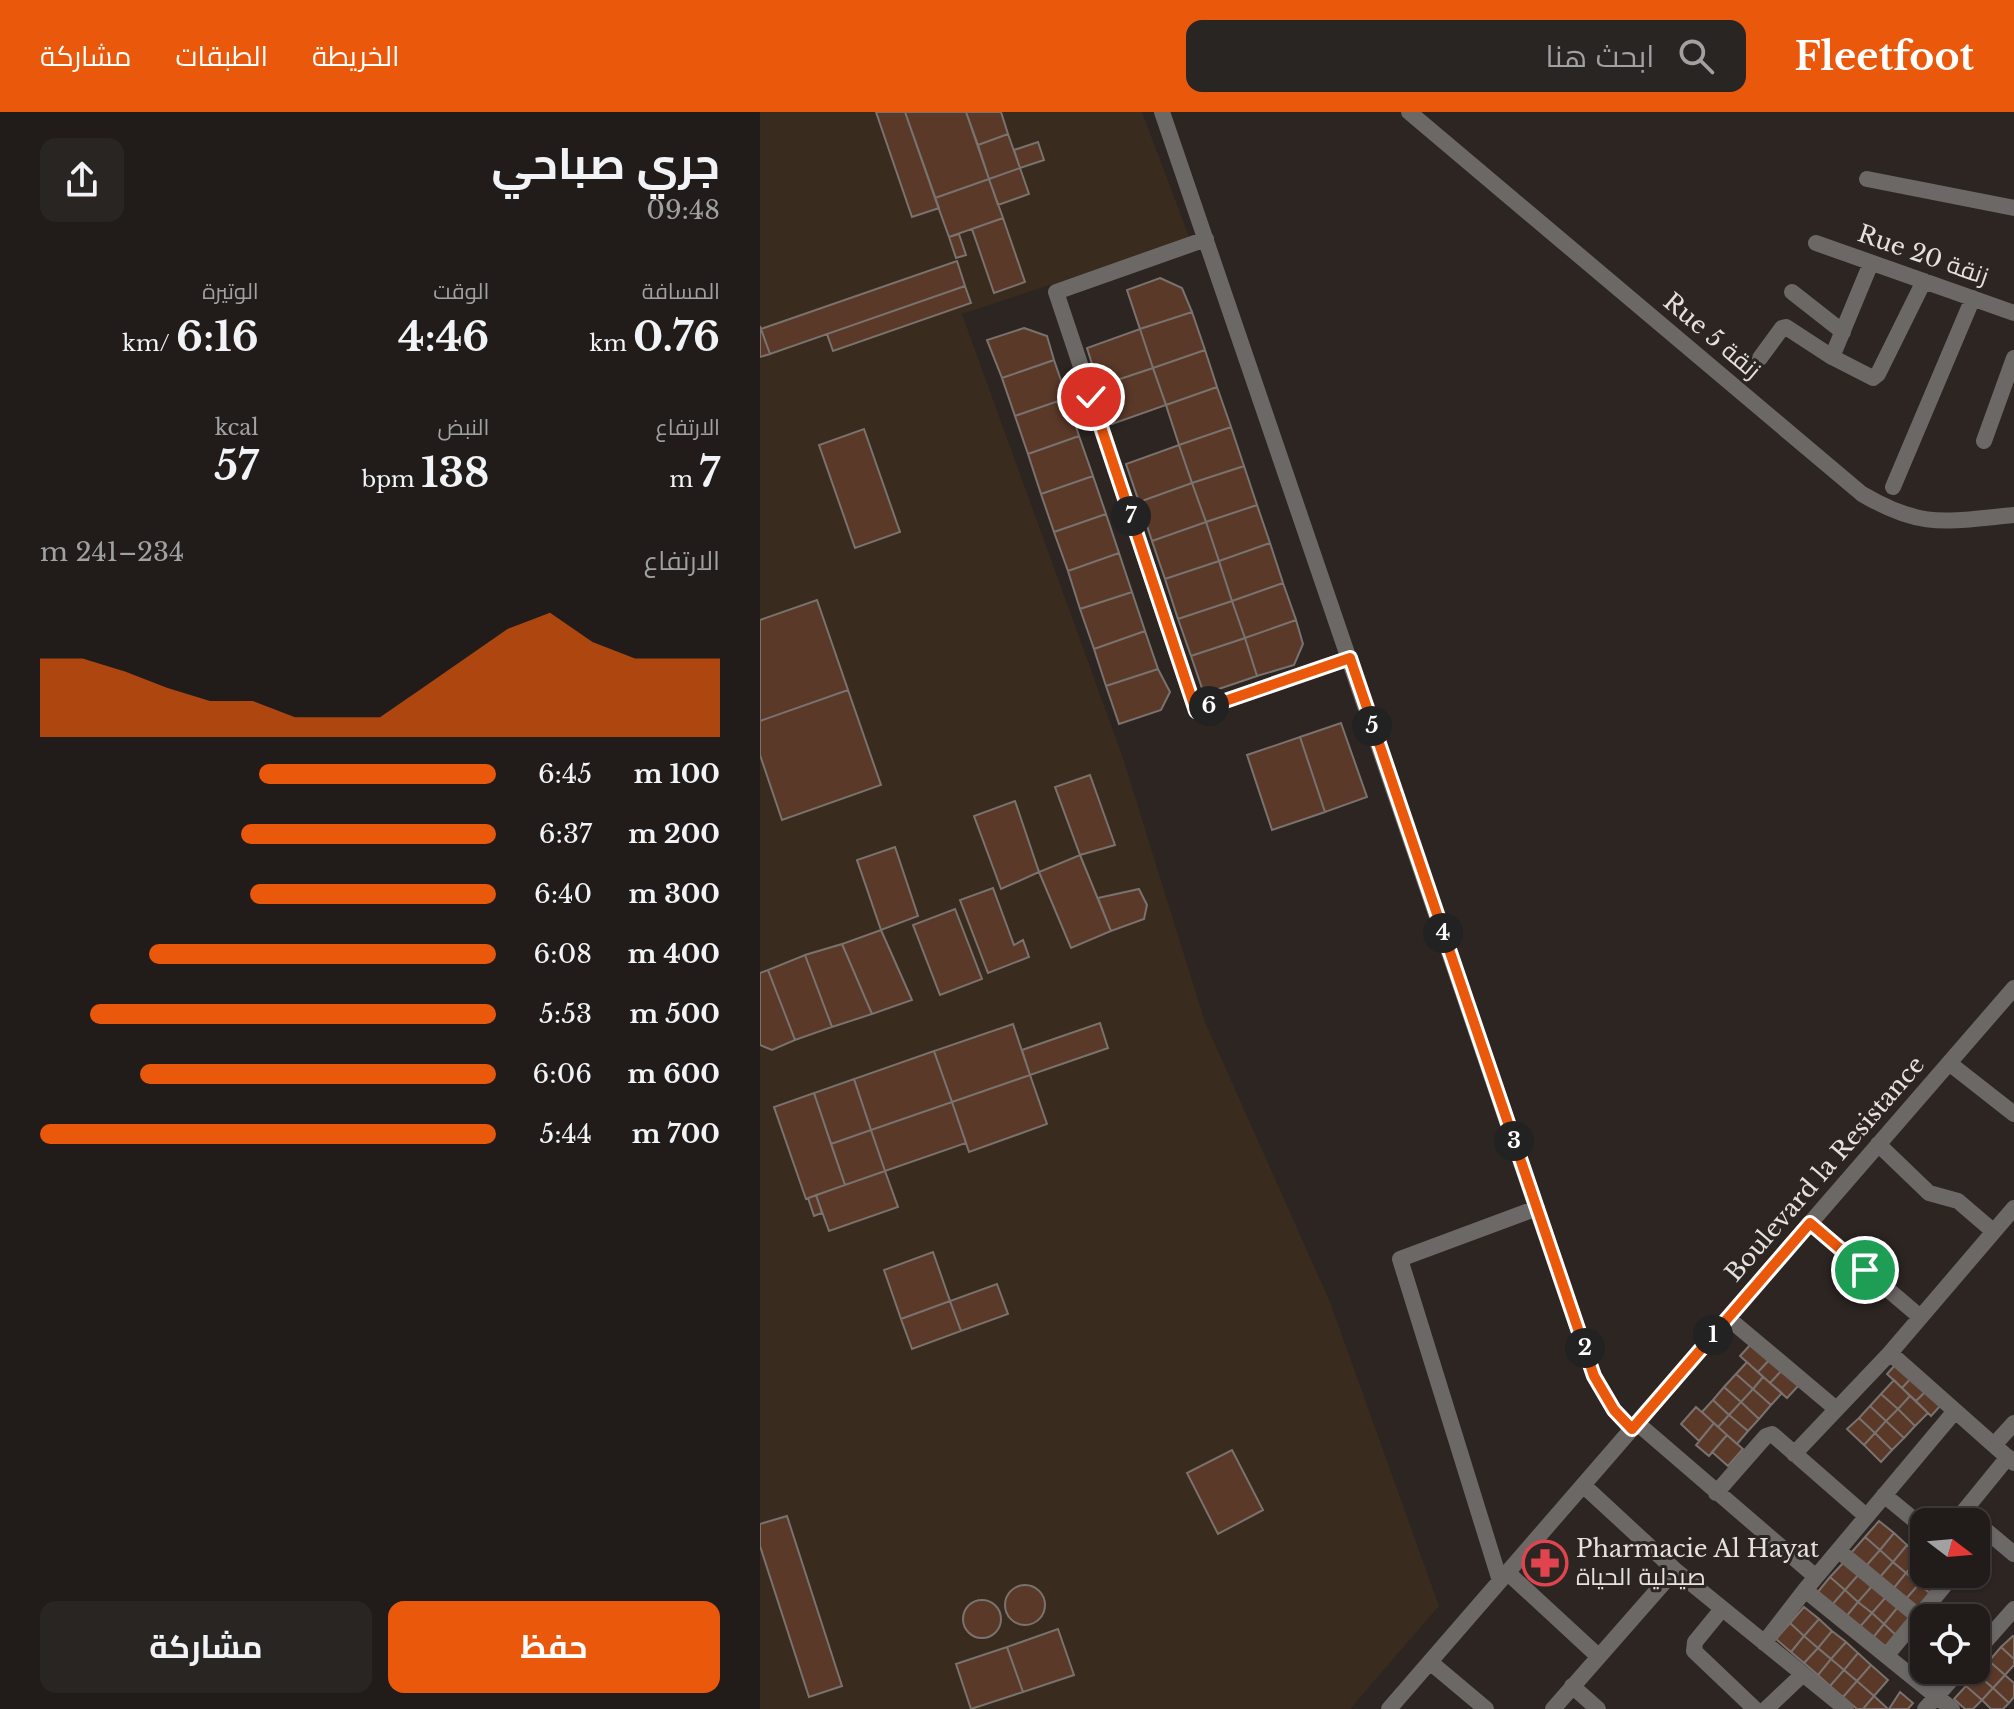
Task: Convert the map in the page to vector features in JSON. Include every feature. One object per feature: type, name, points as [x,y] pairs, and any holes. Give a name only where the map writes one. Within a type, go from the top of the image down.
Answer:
[{"type":"street","points":[[1162,112],[1594,1376],[1614,1410],[1816,1577]]},
{"type":"street","name":"Rue 5 زنقة","points":[[1409,112],[1862,494],[1891,511],[1913,519],[1941,522],[2014,515]]},
{"type":"street","points":[[1867,179],[2014,208]]},
{"type":"street","points":[[1206,239],[1056,292],[1196,711],[1350,658]]},
{"type":"street","name":"Rue 20 زنقة","points":[[1816,243],[2014,313]]},
{"type":"street","points":[[1832,357],[1871,263]]},
{"type":"street","points":[[1760,358],[1784,327],[1873,378],[1878,374],[1924,281]]},
{"type":"street","points":[[1792,292],[1843,332]]},
{"type":"street","points":[[1893,487],[1973,298]]},
{"type":"street","points":[[1984,441],[2014,358]]},
{"type":"street","name":"Boulevard la Resistance","points":[[1389,1709],[2014,988]]},
{"type":"street","points":[[1949,1063],[2014,1114]]},
{"type":"street","points":[[1794,1454],[1890,1353],[1919,1316],[2006,1222],[1958,1201],[1929,1193],[1878,1144]]},
{"type":"street","points":[[1537,1208],[1400,1259],[1504,1576],[1598,1656]]},
{"type":"street","points":[[1810,1223],[1919,1316]]},
{"type":"street","points":[[1728,1318],[1835,1408]]},
{"type":"street","points":[[1890,1353],[2011,1460],[1968,1508]]},
{"type":"street","points":[[1764,1643],[1955,1411]]},
{"type":"street","points":[[1994,1445],[2014,1423]]},
{"type":"street","points":[[1716,1493],[1769,1435],[1775,1435],[1866,1516]]},
{"type":"street","points":[[1583,1485],[1675,1570],[1846,1709]]},
{"type":"street","points":[[1884,1495],[1910,1516]]},
{"type":"street","points":[[1990,1534],[2014,1554]]},
{"type":"street","points":[[1839,1551],[1910,1610]]},
{"type":"street","points":[[1553,1709],[1675,1570]]},
{"type":"street","points":[[1930,1604],[1943,1588]]},
{"type":"street","points":[[1805,1590],[1952,1709]]},
{"type":"street","points":[[1722,1609],[1695,1642],[1694,1651],[1755,1709]]},
{"type":"street","points":[[1990,1636],[2014,1609]]},
{"type":"street","points":[[1887,1655],[1910,1628]]},
{"type":"street","points":[[1430,1662],[1486,1709]]},
{"type":"street","points":[[1766,1709],[1802,1675]]},
{"type":"street","points":[[1925,1709],[1948,1684]]},
{"type":"street","points":[[1572,1686],[1598,1709]]},
{"type":"shaded area","points":[[760,112],[1142,112],[1190,239],[962,314],[1123,758],[1205,1022],[1330,1302],[1439,1606],[1350,1709],[760,1709]]},
{"type":"building","points":[[876,112],[905,112],[939,208],[912,217]]},
{"type":"building","points":[[905,112],[966,112],[989,179],[935,198]]},
{"type":"building","points":[[966,112],[1001,112],[1008,134],[978,145]]},
{"type":"building","points":[[1008,134],[1020,168],[989,179],[978,145]]},
{"type":"building","points":[[1038,142],[1044,160],[1020,168],[1014,150]]},
{"type":"building","points":[[1020,168],[1029,194],[998,205],[989,179]]},
{"type":"building","points":[[989,179],[1003,218],[949,237],[935,198]]},
{"type":"building","points":[[1003,218],[1025,282],[994,293],[972,229]]},
{"type":"building","points":[[959,234],[966,255],[956,258],[949,237]]},
{"type":"building","points":[[957,261],[965,286],[770,354],[761,329]]},
{"type":"building","points":[[1160,278],[1182,288],[1192,312],[1140,329],[1127,290]]},
{"type":"building","points":[[965,286],[971,303],[833,351],[827,334]]},
{"type":"building","points":[[1192,312],[1205,350],[1153,368],[1140,329]]},
{"type":"building","points":[[760,326],[770,354],[760,357]]},
{"type":"building","points":[[1024,328],[1047,336],[1054,360],[1002,378],[987,340]]},
{"type":"building","points":[[1140,329],[1153,368],[1099,386],[1087,348]]},
{"type":"building","points":[[1205,350],[1217,387],[1166,405],[1153,368]]},
{"type":"building","points":[[1054,360],[1067,398],[1015,416],[1002,378]]},
{"type":"building","points":[[1153,368],[1166,405],[1112,424],[1099,386]]},
{"type":"building","points":[[1217,387],[1231,427],[1179,445],[1166,405]]},
{"type":"building","points":[[1067,398],[1079,436],[1028,454],[1015,416]]},
{"type":"building","points":[[1231,427],[1244,466],[1192,483],[1179,445]]},
{"type":"building","points":[[864,429],[900,532],[855,548],[819,445]]},
{"type":"building","points":[[1079,436],[1093,476],[1041,494],[1028,454]]},
{"type":"building","points":[[1179,445],[1192,483],[1139,502],[1126,464]]},
{"type":"building","points":[[1244,466],[1257,505],[1206,522],[1192,483]]},
{"type":"building","points":[[1093,476],[1106,514],[1054,532],[1041,494]]},
{"type":"building","points":[[1192,483],[1206,522],[1152,541],[1139,502]]},
{"type":"building","points":[[1257,505],[1270,543],[1219,561],[1206,522]]},
{"type":"building","points":[[1106,514],[1119,553],[1068,571],[1054,532]]},
{"type":"building","points":[[1206,522],[1219,561],[1165,579],[1152,541]]},
{"type":"building","points":[[1270,543],[1283,583],[1232,601],[1219,561]]},
{"type":"building","points":[[1119,553],[1132,592],[1080,609],[1068,571]]},
{"type":"building","points":[[1219,561],[1232,601],[1178,619],[1165,579]]},
{"type":"building","points":[[1283,583],[1296,620],[1245,638],[1232,601]]},
{"type":"building","points":[[1132,592],[1145,631],[1094,649],[1080,609]]},
{"type":"building","points":[[817,600],[848,690],[760,721],[760,620]]},
{"type":"building","points":[[1232,601],[1245,638],[1191,656],[1178,619]]},
{"type":"building","points":[[1296,620],[1303,644],[1294,665],[1257,676],[1245,638]]},
{"type":"building","points":[[1145,631],[1158,669],[1106,686],[1094,649]]},
{"type":"building","points":[[1245,638],[1257,676],[1204,694],[1191,656]]},
{"type":"building","points":[[1158,669],[1170,692],[1161,710],[1119,724],[1106,686]]},
{"type":"building","points":[[848,690],[881,785],[782,820],[760,755],[760,721]]},
{"type":"building","points":[[1341,723],[1367,797],[1325,812],[1300,737]]},
{"type":"building","points":[[1300,737],[1325,812],[1272,830],[1247,755]]},
{"type":"building","points":[[1090,775],[1115,845],[1080,855],[1055,787]]},
{"type":"building","points":[[1015,801],[1039,872],[1001,889],[974,816]]},
{"type":"building","points":[[895,847],[918,916],[881,930],[857,860]]},
{"type":"building","points":[[1080,855],[1111,931],[1071,948],[1039,872]]},
{"type":"building","points":[[993,888],[1014,945],[1023,940],[1029,957],[988,973],[960,900]]},
{"type":"building","points":[[1139,889],[1147,905],[1144,919],[1111,931],[1098,898]]},
{"type":"building","points":[[955,909],[982,979],[940,995],[913,925]]},
{"type":"building","points":[[881,930],[912,1000],[872,1014],[842,944]]},
{"type":"building","points":[[842,944],[872,1014],[832,1027],[805,955]]},
{"type":"building","points":[[805,955],[832,1027],[795,1040],[768,970]]},
{"type":"building","points":[[768,970],[795,1040],[772,1050],[760,1045],[760,973]]},
{"type":"building","points":[[1100,1023],[1108,1048],[1030,1075],[1022,1050]]},
{"type":"building","points":[[1013,1024],[1030,1075],[952,1102],[934,1051]]},
{"type":"building","points":[[934,1051],[952,1102],[871,1130],[854,1079]]},
{"type":"building","points":[[1030,1075],[1047,1124],[969,1152],[952,1102]]},
{"type":"building","points":[[854,1079],[871,1130],[831,1144],[814,1093]]},
{"type":"building","points":[[814,1093],[845,1185],[806,1199],[774,1107]]},
{"type":"building","points":[[952,1102],[966,1143],[885,1171],[871,1130]]},
{"type":"building","points":[[871,1130],[885,1171],[845,1185],[831,1144]]},
{"type":"building","points":[[885,1171],[898,1207],[829,1231],[816,1195]]},
{"type":"building","points":[[816,1195],[822,1213],[814,1216],[808,1198]]},
{"type":"building","points":[[933,1252],[950,1301],[901,1319],[884,1270]]},
{"type":"building","points":[[997,1284],[1008,1314],[961,1331],[950,1301]]},
{"type":"building","points":[[950,1301],[961,1331],[912,1349],[901,1319]]},
{"type":"building","points":[[1751,1344],[1769,1360],[1758,1372],[1740,1356]]},
{"type":"building","points":[[1773,1356],[1785,1367],[1770,1383],[1758,1372]]},
{"type":"building","points":[[1747,1362],[1763,1377],[1753,1389],[1736,1374]]},
{"type":"building","points":[[1897,1363],[1912,1377],[1902,1388],[1887,1374]]},
{"type":"building","points":[[1782,1370],[1799,1385],[1787,1398],[1770,1383]]},
{"type":"building","points":[[1736,1374],[1753,1389],[1741,1402],[1724,1387]]},
{"type":"building","points":[[1763,1377],[1782,1393],[1771,1405],[1753,1389]]},
{"type":"building","points":[[1912,1377],[1926,1391],[1916,1401],[1902,1388]]},
{"type":"building","points":[[1894,1380],[1910,1396],[1898,1409],[1881,1394]]},
{"type":"building","points":[[1724,1387],[1741,1402],[1729,1415],[1713,1400]]},
{"type":"building","points":[[1753,1389],[1771,1405],[1759,1419],[1741,1402]]},
{"type":"building","points":[[1926,1391],[1941,1405],[1931,1416],[1916,1401]]},
{"type":"building","points":[[1881,1394],[1898,1409],[1886,1421],[1870,1406]]},
{"type":"building","points":[[1910,1396],[1928,1413],[1915,1426],[1898,1409]]},
{"type":"building","points":[[1713,1400],[1729,1415],[1718,1427],[1702,1412]]},
{"type":"building","points":[[1741,1402],[1759,1419],[1748,1431],[1729,1415]]},
{"type":"building","points":[[1870,1406],[1886,1421],[1875,1433],[1859,1418]]},
{"type":"building","points":[[1696,1407],[1714,1423],[1699,1441],[1681,1424]]},
{"type":"building","points":[[1898,1409],[1915,1426],[1904,1438],[1886,1421]]},
{"type":"building","points":[[1729,1415],[1748,1431],[1737,1444],[1718,1427]]},
{"type":"building","points":[[1859,1418],[1875,1433],[1864,1445],[1847,1429]]},
{"type":"building","points":[[1886,1421],[1904,1438],[1892,1450],[1875,1433]]},
{"type":"building","points":[[1714,1423],[1727,1435],[1709,1456],[1696,1445]]},
{"type":"building","points":[[1875,1433],[1892,1450],[1881,1462],[1864,1445]]},
{"type":"building","points":[[1727,1435],[1743,1449],[1728,1466],[1712,1452]]},
{"type":"building","points":[[1232,1450],[1263,1510],[1218,1534],[1187,1473]]},
{"type":"building","points":[[787,1516],[842,1686],[809,1697],[760,1546],[760,1524]]},
{"type":"building","points":[[1879,1521],[1894,1533],[1880,1550],[1865,1537]]},
{"type":"building","points":[[1894,1533],[1907,1545],[1893,1562],[1880,1550]]},
{"type":"building","points":[[1865,1537],[1880,1550],[1866,1566],[1851,1553]]},
{"type":"building","points":[[1907,1545],[1910,1548],[1910,1569],[1906,1573],[1893,1562]]},
{"type":"building","points":[[1880,1550],[1893,1562],[1880,1577],[1866,1566]]},
{"type":"building","points":[[1845,1561],[1859,1574],[1845,1590],[1830,1577]]},
{"type":"building","points":[[1893,1562],[1906,1573],[1893,1589],[1880,1577]]},
{"type":"building","points":[[1906,1573],[1910,1576],[1910,1588],[1916,1588],[1905,1600],[1893,1589]]},
{"type":"building","points":[[1859,1574],[1873,1585],[1858,1602],[1845,1590]]},
{"type":"building","points":[[1830,1577],[1845,1590],[1831,1606],[1817,1593]]},
{"type":"building","points":[[1025,1585],[1039,1591],[1045,1605],[1039,1619],[1025,1625],[1011,1619],[1005,1605],[1011,1591]]},
{"type":"building","points":[[1873,1585],[1886,1597],[1872,1613],[1858,1602]]},
{"type":"building","points":[[1916,1588],[1924,1588],[1932,1595],[1924,1604],[1910,1604],[1905,1600]]},
{"type":"building","points":[[1924,1588],[1938,1588],[1932,1595]]},
{"type":"building","points":[[1845,1590],[1858,1602],[1845,1618],[1831,1606]]},
{"type":"building","points":[[1886,1597],[1898,1607],[1884,1624],[1872,1613]]},
{"type":"building","points":[[982,1600],[996,1605],[1001,1619],[996,1633],[982,1638],[968,1633],[963,1619],[968,1605]]},
{"type":"building","points":[[1858,1602],[1872,1613],[1858,1629],[1845,1618]]},
{"type":"building","points":[[1804,1607],[1819,1619],[1804,1636],[1790,1623]]},
{"type":"building","points":[[1898,1607],[1910,1617],[1897,1636],[1884,1624]]},
{"type":"building","points":[[1872,1613],[1884,1624],[1871,1640],[1858,1629]]},
{"type":"building","points":[[1819,1619],[1832,1631],[1818,1648],[1804,1636]]},
{"type":"building","points":[[1790,1623],[1804,1636],[1791,1652],[1776,1639]]},
{"type":"building","points":[[1884,1624],[1897,1636],[1884,1651],[1871,1640]]},
{"type":"building","points":[[1058,1629],[1074,1675],[1023,1692],[1007,1647]]},
{"type":"building","points":[[1832,1631],[1846,1642],[1831,1659],[1818,1648]]},
{"type":"building","points":[[1804,1636],[1818,1648],[1804,1663],[1791,1652]]},
{"type":"building","points":[[2014,1637],[2014,1659],[2001,1647]]},
{"type":"building","points":[[1846,1642],[1858,1653],[1844,1670],[1831,1659]]},
{"type":"building","points":[[1007,1647],[1023,1692],[971,1709],[956,1664]]},
{"type":"building","points":[[2001,1647],[2014,1659],[2014,1665],[2005,1675],[1990,1660]]},
{"type":"building","points":[[1818,1648],[1831,1659],[1818,1675],[1804,1663]]},
{"type":"building","points":[[1858,1653],[1871,1665],[1857,1681],[1844,1670]]},
{"type":"building","points":[[1831,1659],[1844,1670],[1830,1686],[1818,1675]]},
{"type":"building","points":[[1990,1662],[2005,1675],[1993,1688],[1988,1684]]},
{"type":"building","points":[[1871,1665],[1888,1680],[1874,1696],[1857,1681]]},
{"type":"building","points":[[1844,1670],[1857,1681],[1843,1697],[1830,1686]]},
{"type":"building","points":[[2005,1675],[2014,1683],[2014,1697],[2009,1703],[1993,1688]]},
{"type":"building","points":[[1857,1681],[1874,1696],[1863,1709],[1857,1709],[1843,1697]]},
{"type":"building","points":[[1988,1684],[1993,1688],[1982,1700],[1966,1686]]},
{"type":"building","points":[[1966,1686],[1982,1700],[1973,1709],[1965,1709],[1954,1699]]},
{"type":"building","points":[[1993,1688],[2009,1703],[2003,1709],[1991,1709],[1982,1700]]},
{"type":"building","points":[[1900,1692],[1913,1703],[1908,1709],[1889,1709]]},
{"type":"building","points":[[1874,1696],[1887,1708],[1886,1709],[1863,1709]]},
{"type":"place","name":"Pharmacie Al Hayat صيدلية الحياة","points":[[1545,1563]]},
{"type":"route","points":[[1091,397],[1196,711],[1350,658],[1594,1376],[1622,1420],[1632,1429],[1810,1223],[1865,1270]]}]
